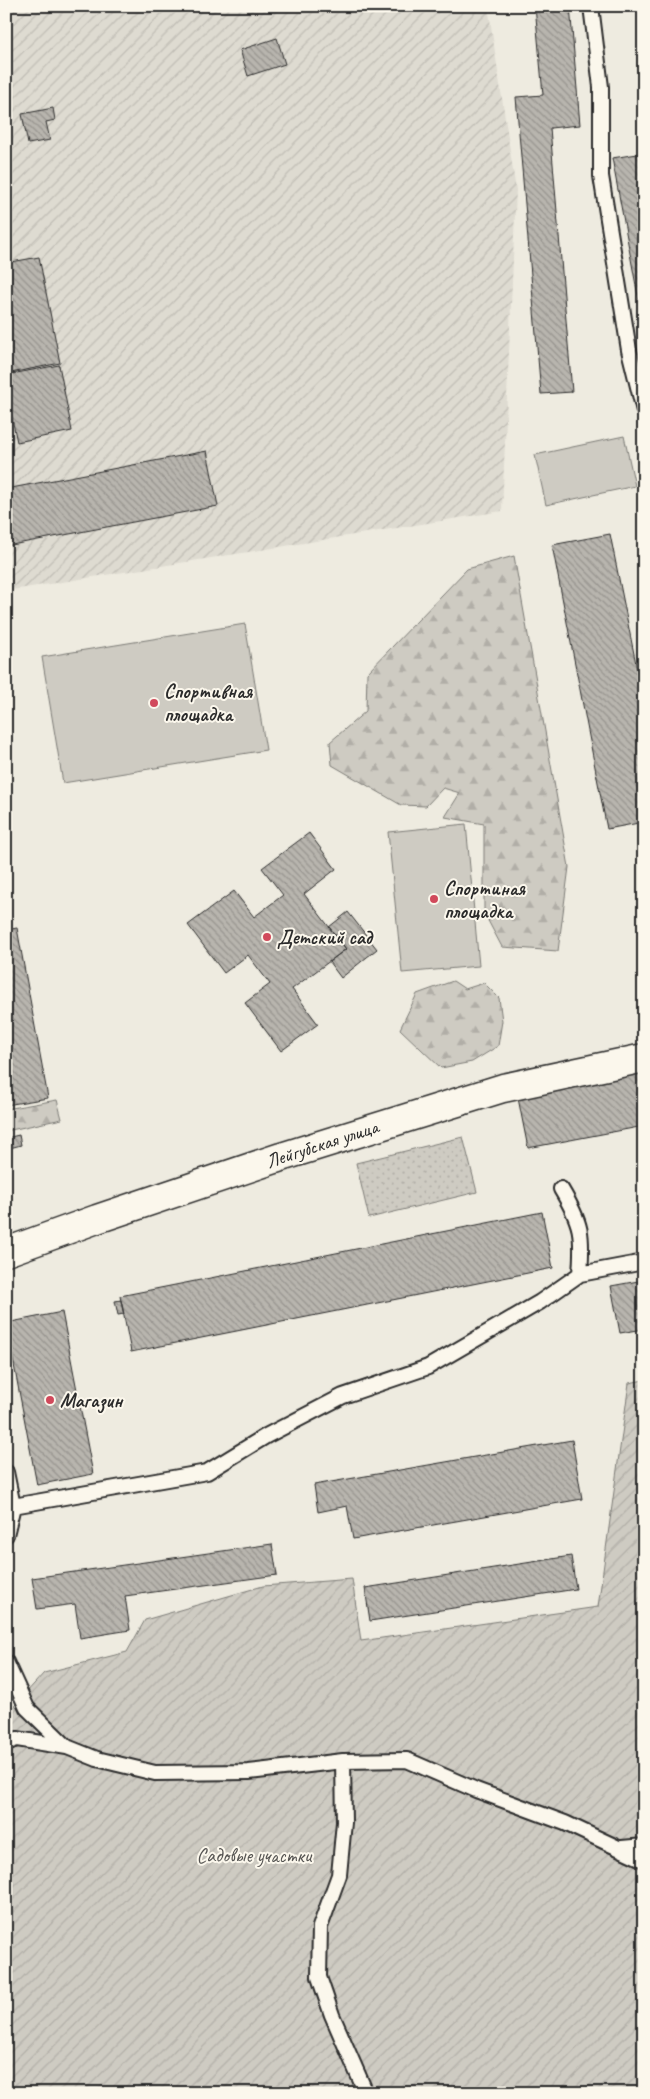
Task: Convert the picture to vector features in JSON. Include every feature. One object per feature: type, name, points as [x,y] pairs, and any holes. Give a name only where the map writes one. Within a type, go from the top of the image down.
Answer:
[{"type":"street","name":"Лейгубская улица","points":[[6,1252],[106,1216],[377,1126],[503,1088],[644,1058]]},
{"type":"lane","points":[[591,6],[601,87],[601,176],[629,350],[644,411]]},
{"type":"lane","points":[[562,1188],[574,1210],[581,1231],[580,1274]]},
{"type":"lane","points":[[13,1506],[207,1472],[266,1436],[344,1396],[428,1367],[540,1302],[580,1274],[644,1262]]},
{"type":"lane","points":[[6,1472],[13,1506],[6,1535]]},
{"type":"lane","points":[[6,1662],[27,1708],[67,1747]]},
{"type":"lane","points":[[6,1743],[16,1739],[67,1747],[97,1759],[155,1773],[250,1772],[343,1761],[406,1760],[476,1790],[566,1823],[644,1860]]},
{"type":"lane","points":[[343,1761],[344,1822],[340,1875],[320,1927],[318,1977],[332,2015],[366,2093]]},
{"type":"lane","points":[[622,1848],[644,1846]]},
{"type":"shaded area","points":[[6,6],[488,6],[516,190],[502,511],[6,591]]},
{"type":"green space","points":[[624,436],[635,486],[546,505],[535,455]]},
{"type":"green space","points":[[514,556],[569,867],[558,951],[502,947],[484,913],[484,824],[445,817],[460,793],[443,788],[426,806],[401,805],[332,765],[330,742],[366,711],[367,673],[467,569]]},
{"type":"green space","name":"Спортивная площадка","points":[[245,624],[266,750],[63,783],[42,657]]},
{"type":"green space","name":"Спортиная площадка","points":[[466,824],[479,966],[402,973],[388,832]]},
{"type":"green space","points":[[453,981],[465,989],[484,983],[499,998],[502,1021],[498,1046],[472,1062],[441,1068],[400,1029],[417,994]]},
{"type":"green space","points":[[57,1100],[62,1119],[6,1131],[6,1109]]},
{"type":"green space","points":[[463,1137],[477,1192],[369,1218],[356,1163]]},
{"type":"green space","name":"Садовые участки","points":[[644,1380],[644,2093],[6,2093],[6,1715],[44,1673],[127,1652],[145,1620],[263,1586],[352,1579],[361,1641],[598,1607],[629,1383]]},
{"type":"building","points":[[535,6],[570,6],[580,125],[550,128],[572,392],[541,394],[516,97],[543,95]]},
{"type":"building","points":[[277,38],[285,64],[248,76],[240,50]]},
{"type":"building","points":[[53,108],[55,120],[46,122],[50,140],[28,144],[22,114]]},
{"type":"building","points":[[644,153],[644,328],[612,158]]},
{"type":"building","points":[[39,257],[60,363],[6,374],[6,263]]},
{"type":"building","points":[[59,365],[72,431],[17,442],[6,390],[6,375]]},
{"type":"building","points":[[207,451],[218,506],[6,546],[6,489]]},
{"type":"building","points":[[610,534],[644,704],[644,822],[607,829],[552,545]]},
{"type":"building","name":"Детский сад","points":[[309,833],[336,869],[304,894],[346,949],[292,989],[318,1024],[281,1051],[245,1003],[270,984],[248,955],[224,973],[188,925],[234,891],[254,917],[283,895],[262,868]]},
{"type":"building","points":[[348,912],[377,949],[341,978],[329,962],[346,949],[329,927]]},
{"type":"building","points":[[17,928],[48,1098],[6,1105],[6,930]]},
{"type":"building","points":[[644,1068],[644,1126],[528,1148],[517,1093]]},
{"type":"building","points":[[19,1135],[21,1145],[6,1149],[6,1138]]},
{"type":"building","points":[[542,1212],[553,1268],[131,1352],[120,1296]]},
{"type":"building","points":[[644,1280],[644,1329],[620,1333],[611,1286]]},
{"type":"building","points":[[121,1300],[124,1314],[118,1315],[115,1301]]},
{"type":"building","name":"Магазин","points":[[62,1312],[93,1474],[37,1485],[6,1323]]},
{"type":"building","points":[[572,1440],[582,1499],[353,1539],[347,1506],[318,1512],[314,1485]]},
{"type":"building","points":[[272,1544],[277,1575],[125,1596],[130,1630],[80,1638],[75,1604],[37,1609],[32,1578]]},
{"type":"building","points":[[571,1556],[576,1589],[370,1621],[365,1588]]},
{"type":"place","name":"Спортивная площадка","points":[[154,703]]},
{"type":"place","name":"Спортиная площадка","points":[[434,899]]},
{"type":"place","name":"Детский сад","points":[[267,937]]},
{"type":"place","name":"Магазин","points":[[50,1400]]}]
